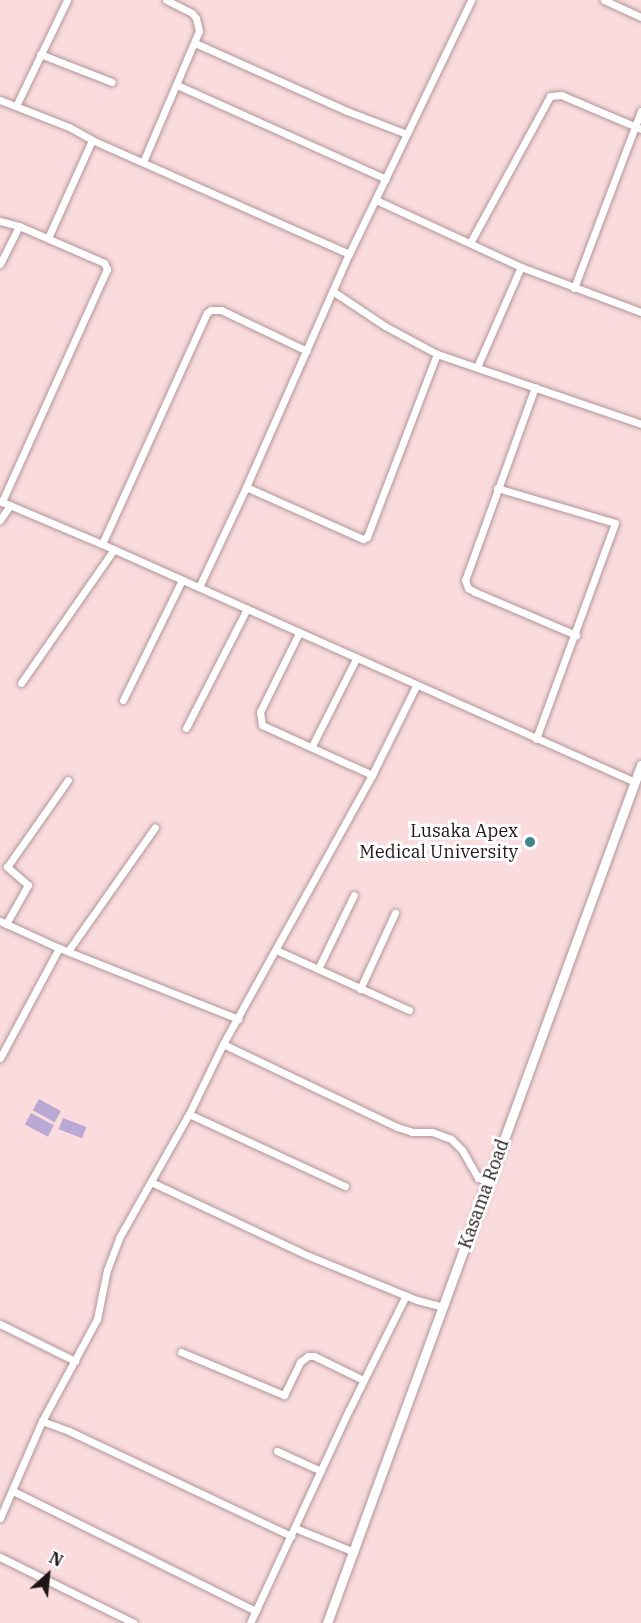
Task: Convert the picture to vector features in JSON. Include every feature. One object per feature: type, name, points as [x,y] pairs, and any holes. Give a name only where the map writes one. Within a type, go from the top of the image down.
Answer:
[{"type":"street","points":[[16,106],[67,0]]},
{"type":"street","points":[[143,162],[195,43],[198,31],[196,18],[166,0]]},
{"type":"street","points":[[199,587],[334,292],[349,254],[471,0]]},
{"type":"street","points":[[604,0],[641,17]]},
{"type":"street","points":[[195,43],[347,111],[407,134]]},
{"type":"street","points":[[40,54],[112,82]]},
{"type":"street","points":[[177,85],[386,179]]},
{"type":"street","points":[[470,243],[549,96],[561,95],[641,129]]},
{"type":"street","points":[[0,100],[69,127],[92,140],[349,254]]},
{"type":"street","points":[[574,288],[633,126],[641,111]]},
{"type":"street","points":[[48,238],[92,140]]},
{"type":"street","points":[[376,200],[520,267],[641,312]]},
{"type":"street","points":[[0,221],[19,226],[104,263],[106,269],[1,502],[114,549],[635,782]]},
{"type":"street","points":[[0,264],[19,226]]},
{"type":"street","points":[[477,367],[520,267]]},
{"type":"street","points":[[334,292],[385,326],[437,354],[641,424]]},
{"type":"street","points":[[102,544],[207,313],[211,310],[221,310],[307,351]]},
{"type":"street","points":[[246,487],[363,539],[368,537],[437,354]]},
{"type":"street","points":[[535,387],[465,580],[468,588],[576,635]]},
{"type":"street","points":[[497,488],[615,523],[537,740]]},
{"type":"street","points":[[0,520],[10,505]]},
{"type":"street","points":[[21,683],[114,549]]},
{"type":"street","points":[[123,700],[182,580]]},
{"type":"street","points":[[186,728],[247,609]]},
{"type":"street","points":[[299,633],[260,712],[266,728],[312,746],[372,775]]},
{"type":"street","points":[[312,746],[356,659]]},
{"type":"street","points":[[0,1518],[42,1421],[97,1319],[111,1255],[372,775],[416,686]]},
{"type":"street","name":"Kasama Road","points":[[327,1623],[641,765]]},
{"type":"street","points":[[68,780],[7,867],[28,885],[3,922],[59,948],[238,1019]]},
{"type":"street","points":[[68,951],[155,827]]},
{"type":"street","points":[[318,969],[354,895]]},
{"type":"street","points":[[360,989],[395,913]]},
{"type":"street","points":[[0,1058],[59,948]]},
{"type":"street","points":[[276,950],[409,1010]]},
{"type":"street","points":[[224,1044],[397,1127],[412,1132],[432,1132],[451,1139],[462,1150],[478,1178],[489,1181]]},
{"type":"street","points":[[189,1114],[345,1186]]},
{"type":"street","points":[[151,1182],[309,1256],[406,1295],[443,1306]]},
{"type":"street","points":[[250,1623],[363,1380],[406,1295]]},
{"type":"street","points":[[0,1324],[75,1361]]},
{"type":"street","points":[[182,1352],[284,1395],[300,1362],[308,1356],[314,1356],[363,1380]]},
{"type":"street","points":[[42,1421],[69,1431],[291,1536]]},
{"type":"street","points":[[277,1451],[321,1471]]},
{"type":"street","points":[[13,1491],[256,1611]]},
{"type":"street","points":[[295,1528],[354,1552]]},
{"type":"street","points":[[0,1557],[134,1623]]},
{"type":"shaded area","points":[[39,1099],[61,1111],[55,1122],[33,1110]]},
{"type":"shaded area","points":[[31,1113],[54,1125],[48,1137],[25,1124]]},
{"type":"shaded area","points":[[63,1118],[86,1127],[82,1138],[59,1129]]},
{"type":"place","name":"Lusaka Apex Medical University","points":[[530,842]]}]
